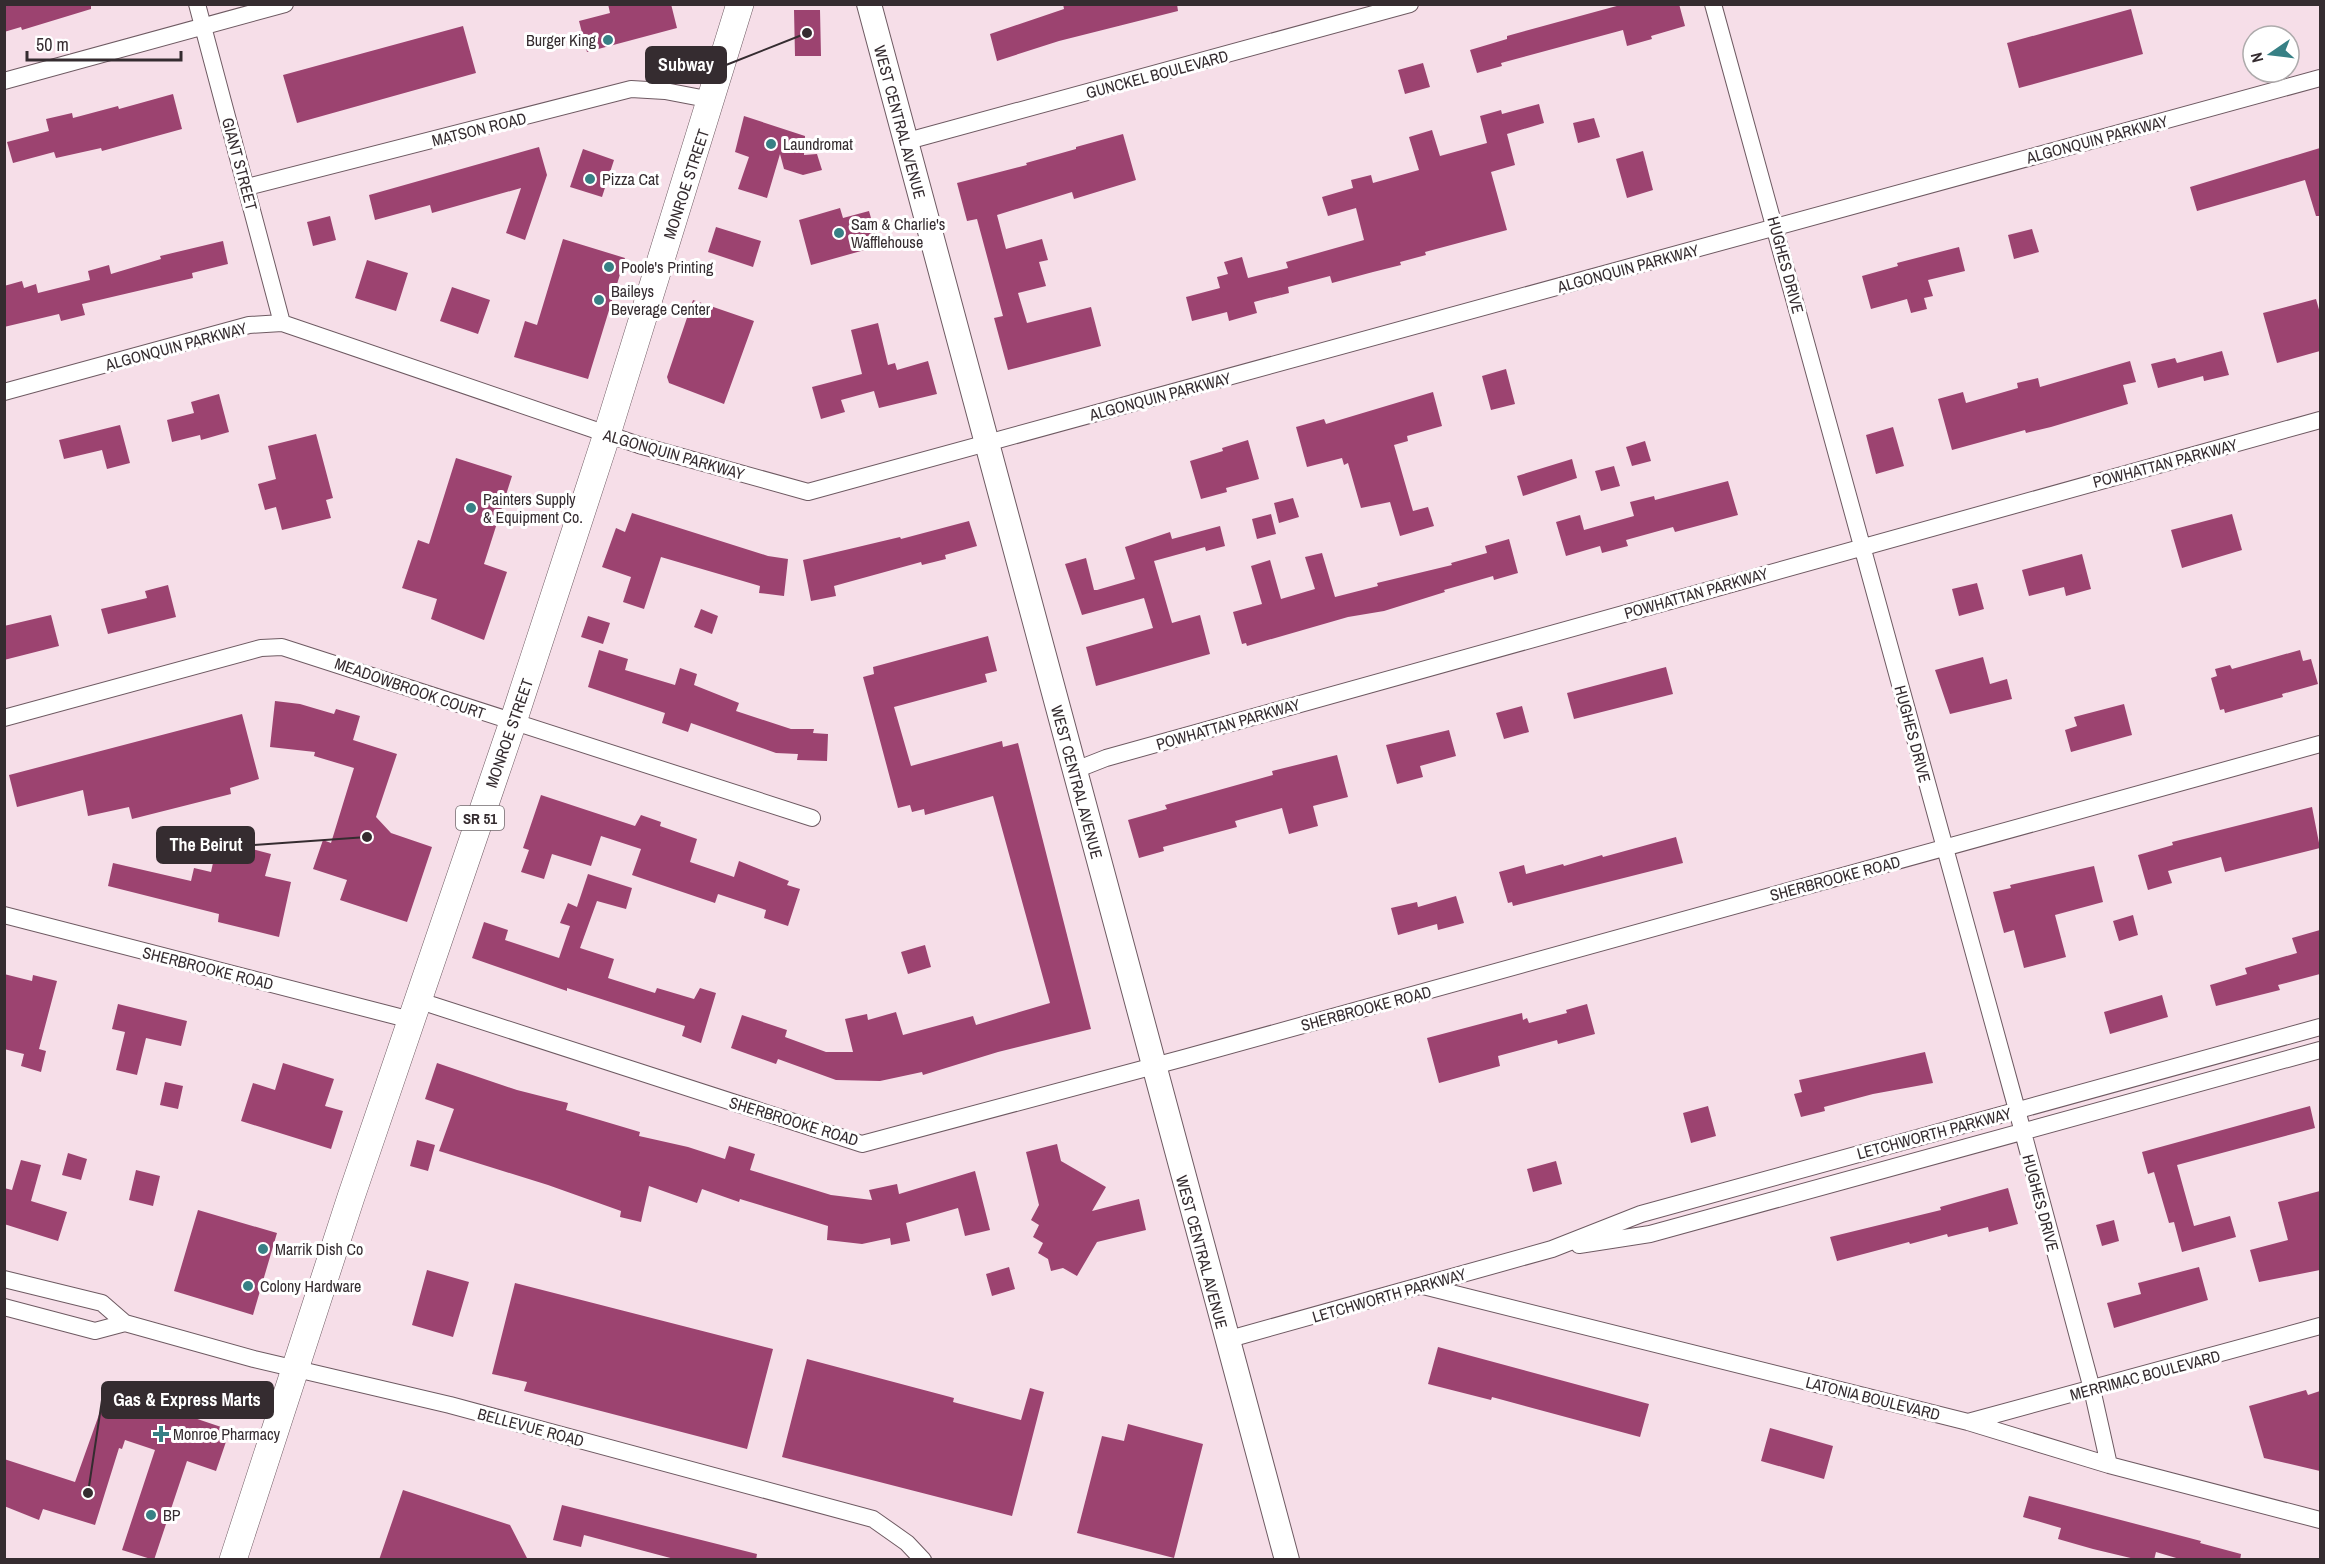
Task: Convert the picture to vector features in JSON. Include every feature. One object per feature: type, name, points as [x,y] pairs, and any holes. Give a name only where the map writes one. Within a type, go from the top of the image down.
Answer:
[{"type":"main road","name":"MONROE STREET","points":[[233,1560],[607,434],[740,4]]},
{"type":"main road","name":"WEST CENTRAL AVENUE","points":[[869,4],[1152,1066],[1287,1560]]},
{"type":"street","name":"GIANT STREET","points":[[198,4],[282,323]]},
{"type":"street","points":[[4,81],[285,4]]},
{"type":"street","name":"GUNCKEL BOULEVARD","points":[[904,142],[1410,4]]},
{"type":"street","name":"HUGHES DRIVE","points":[[1713,4],[2017,1110],[2092,1389],[2109,1465]]},
{"type":"street","name":"ALGONQUIN PARKWAY","points":[[4,392],[249,325],[282,323],[607,434],[808,492],[2320,78]]},
{"type":"street","name":"MATSON ROAD","points":[[247,187],[631,89],[665,91],[712,100]]},
{"type":"street","name":"POWHATTAN PARKWAY","points":[[1074,771],[1117,755],[2320,420]]},
{"type":"street","name":"MEADOWBROOK COURT","points":[[4,718],[261,648],[282,646],[812,818]]},
{"type":"street","name":"SHERBROOKE ROAD","points":[[4,915],[414,1010],[862,1144],[2320,744]]},
{"type":"street","name":"LETCHWORTH PARKWAY","points":[[1226,1340],[1552,1249],[1641,1214],[2320,1027]]},
{"type":"street","name":"LETCHWORTH PARKWAY","points":[[1552,1249],[1650,1234],[2320,1050]]},
{"type":"street","name":"BELLEVUE ROAD","points":[[4,1279],[102,1303],[125,1323],[295,1370],[450,1405],[873,1519],[907,1543],[923,1560]]},
{"type":"street","name":"LATONIA BOULEVARD","points":[[1422,1285],[1968,1422],[2109,1465],[2320,1520]]},
{"type":"street","points":[[4,1307],[95,1331],[125,1323]]},
{"type":"street","name":"MERRIMAC BOULEVARD","points":[[1968,1422],[2320,1326]]},
{"type":"building","points":[[4,4],[91,4],[91,9],[22,30],[21,27],[4,32]]},
{"type":"building","name":"Burger King","points":[[608,4],[671,4],[677,28],[587,52],[579,21],[610,13]]},
{"type":"building","points":[[1063,4],[1177,4],[1178,11],[1059,41],[997,61],[990,34],[1064,9]]},
{"type":"building","points":[[1624,4],[1679,4],[1685,26],[1627,46],[1623,30],[1501,63],[1502,66],[1477,73],[1470,50],[1507,39],[1507,36]]},
{"type":"building","points":[[2131,9],[2143,54],[2019,88],[2007,43]]},
{"type":"building","points":[[794,10],[820,10],[821,56],[795,56]]},
{"type":"building","points":[[463,26],[476,73],[297,123],[283,75]]},
{"type":"building","points":[[1423,63],[1430,87],[1405,94],[1398,70]]},
{"type":"building","points":[[173,94],[182,129],[102,151],[101,148],[56,158],[54,152],[13,163],[7,142],[49,131],[46,119],[72,113],[73,118],[118,106],[119,109]]},
{"type":"building","points":[[1539,104],[1544,123],[1507,134],[1515,165],[1491,172],[1507,230],[1425,252],[1426,255],[1400,262],[1401,265],[1332,283],[1330,276],[1288,287],[1289,293],[1254,302],[1257,313],[1229,321],[1227,312],[1192,321],[1186,297],[1220,288],[1217,277],[1228,274],[1224,262],[1242,257],[1248,278],[1288,268],[1286,262],[1364,240],[1356,208],[1328,216],[1322,197],[1353,188],[1351,180],[1371,175],[1373,183],[1419,170],[1409,137],[1432,130],[1440,156],[1487,143],[1480,116],[1501,110],[1502,114]]},
{"type":"building","name":"Laundromat","points":[[744,116],[805,136],[804,155],[817,154],[822,170],[803,175],[784,169],[780,154],[767,198],[738,189],[749,157],[735,152]]},
{"type":"building","points":[[1594,118],[1600,137],[1578,143],[1573,123]]},
{"type":"building","points":[[1123,134],[1136,180],[1074,199],[1072,192],[997,215],[1006,249],[1042,239],[1048,260],[1039,262],[1046,286],[1018,293],[1027,323],[1091,307],[1101,346],[1008,370],[994,318],[1003,316],[977,219],[967,221],[957,183],[1027,165],[1026,163]]},
{"type":"building","points":[[539,147],[547,175],[525,240],[506,233],[521,188],[432,213],[430,205],[375,220],[369,195]]},
{"type":"building","points":[[2320,148],[2320,216],[2316,216],[2305,180],[2197,211],[2190,187]]},
{"type":"building","name":"Pizza Cat","points":[[583,149],[614,160],[602,197],[570,187]]},
{"type":"building","points":[[1643,151],[1653,190],[1627,198],[1616,159]]},
{"type":"building","name":"Sam & Charlie's Wafflehouse","points":[[840,208],[843,218],[869,211],[879,246],[811,265],[799,220]]},
{"type":"building","points":[[330,216],[336,240],[313,246],[307,222]]},
{"type":"building","points":[[716,227],[761,241],[753,267],[708,252]]},
{"type":"building","points":[[2032,229],[2039,252],[2014,259],[2008,235]]},
{"type":"building","points":[[563,239],[625,258],[588,379],[514,357],[525,321],[537,325]]},
{"type":"building","points":[[223,241],[228,264],[192,273],[193,278],[82,304],[85,315],[61,321],[59,314],[4,327],[4,286],[22,281],[24,288],[36,284],[38,293],[90,280],[88,271],[109,265],[111,274],[161,259],[160,256]]},
{"type":"building","points":[[1959,247],[1965,271],[1928,280],[1933,296],[1924,298],[1927,309],[1911,313],[1907,299],[1871,309],[1862,276],[1898,266],[1897,263]]},
{"type":"building","points":[[367,260],[408,273],[396,311],[355,298]]},
{"type":"building","points":[[452,287],[490,300],[478,334],[440,321]]},
{"type":"building","points":[[2316,299],[2320,313],[2320,351],[2277,363],[2263,313]]},
{"type":"building","points":[[693,300],[754,321],[724,404],[669,383],[667,377]]},
{"type":"building","points":[[878,323],[888,365],[895,363],[897,370],[928,361],[937,394],[879,408],[874,391],[841,400],[845,412],[821,419],[812,387],[862,374],[851,330]]},
{"type":"building","points":[[2222,351],[2229,375],[2204,381],[2203,376],[2158,388],[2151,364],[2175,358],[2177,363]]},
{"type":"building","points":[[2130,361],[2136,382],[2123,385],[2128,404],[2051,427],[2026,433],[2025,430],[1952,450],[1938,399],[1963,392],[1966,403],[2018,388],[2017,383],[2038,378],[2040,387]]},
{"type":"building","points":[[1506,369],[1515,404],[1491,410],[1482,376]]},
{"type":"building","points":[[1433,392],[1442,426],[1407,436],[1408,441],[1394,445],[1413,511],[1428,507],[1434,526],[1400,536],[1390,502],[1361,508],[1348,463],[1344,465],[1342,458],[1307,467],[1296,427],[1324,419],[1326,424]]},
{"type":"building","points":[[219,394],[229,432],[201,440],[200,435],[172,442],[167,420],[194,413],[191,402]]},
{"type":"building","points":[[120,425],[130,463],[107,469],[102,450],[64,459],[59,440]]},
{"type":"building","points":[[1893,427],[1904,466],[1876,474],[1866,435]]},
{"type":"building","points":[[316,434],[333,498],[326,500],[331,518],[282,530],[276,507],[265,510],[258,484],[276,479],[268,446]]},
{"type":"building","points":[[1248,440],[1259,479],[1226,488],[1227,492],[1201,499],[1190,461],[1223,451],[1222,448]]},
{"type":"building","points":[[1645,441],[1651,461],[1632,466],[1626,447]]},
{"type":"building","points":[[456,458],[512,476],[484,564],[507,572],[484,640],[431,619],[437,599],[402,588],[418,540],[429,544]]},
{"type":"building","points":[[1572,459],[1577,478],[1523,496],[1517,476]]},
{"type":"building","points":[[1614,466],[1620,486],[1601,491],[1595,471]]},
{"type":"building","points":[[1728,481],[1738,515],[1675,532],[1673,527],[1626,540],[1628,546],[1602,553],[1600,546],[1566,556],[1556,522],[1580,515],[1584,530],[1634,516],[1630,502],[1654,496],[1655,500]]},
{"type":"building","points":[[1293,498],[1299,517],[1279,523],[1274,503]]},
{"type":"building","points":[[632,513],[768,556],[788,559],[784,596],[759,593],[760,586],[661,557],[644,609],[623,602],[631,577],[602,567],[616,528],[625,532]]},
{"type":"building","points":[[1271,514],[1276,534],[1257,539],[1252,519]]},
{"type":"building","points":[[2232,514],[2242,550],[2182,568],[2171,530]]},
{"type":"building","points":[[969,521],[977,546],[945,555],[946,559],[922,565],[921,562],[834,586],[836,596],[811,601],[803,560],[900,537],[901,539]]},
{"type":"building","points":[[1220,526],[1225,546],[1206,551],[1205,547],[1154,561],[1172,623],[1200,615],[1210,654],[1096,686],[1086,647],[1153,628],[1144,598],[1082,615],[1065,564],[1086,558],[1094,590],[1097,590],[1135,579],[1125,547],[1170,532],[1172,539]]},
{"type":"building","points":[[1509,539],[1518,573],[1494,580],[1493,576],[1384,611],[1348,617],[1247,646],[1246,643],[1242,644],[1233,612],[1262,604],[1251,566],[1270,560],[1281,599],[1315,589],[1305,557],[1322,553],[1335,597],[1378,586],[1377,583],[1452,565],[1451,563],[1487,553],[1485,546]]},
{"type":"building","points":[[2082,554],[2091,589],[2066,596],[2064,587],[2029,596],[2022,570]]},
{"type":"building","points":[[1977,583],[1984,609],[1959,616],[1952,589]]},
{"type":"building","points":[[168,585],[176,617],[108,634],[101,609],[147,598],[145,591]]},
{"type":"building","points":[[701,609],[718,616],[712,634],[694,627]]},
{"type":"building","points":[[51,615],[59,646],[4,660],[4,626]]},
{"type":"building","points":[[588,616],[610,623],[603,644],[581,637]]},
{"type":"building","points":[[988,636],[997,671],[985,674],[987,682],[894,707],[911,766],[1002,741],[1003,747],[1018,743],[1091,1029],[998,1052],[923,1075],[922,1072],[880,1081],[836,1080],[778,1059],[776,1064],[731,1048],[742,1015],[787,1030],[785,1037],[826,1052],[853,1052],[845,1019],[867,1014],[868,1020],[896,1012],[903,1035],[973,1016],[976,1025],[1050,1003],[993,796],[925,815],[924,809],[912,812],[910,805],[898,808],[863,677],[874,674],[873,667]]},
{"type":"building","points":[[599,650],[628,659],[625,670],[675,685],[680,668],[697,674],[694,685],[739,703],[736,711],[791,729],[814,729],[813,733],[828,734],[827,761],[797,760],[798,754],[776,753],[691,723],[688,732],[662,723],[665,713],[588,687]]},
{"type":"building","points":[[2300,650],[2303,661],[2311,659],[2318,684],[2282,694],[2283,697],[2225,713],[2224,709],[2220,710],[2211,678],[2217,676],[2215,669],[2230,665],[2232,669]]},
{"type":"building","points":[[1983,657],[1990,684],[2007,679],[2012,699],[1950,714],[1935,670]]},
{"type":"building","points":[[1666,667],[1673,694],[1574,719],[1567,693]]},
{"type":"building","points":[[275,701],[300,704],[334,714],[336,709],[360,716],[353,740],[397,754],[376,817],[391,833],[432,847],[407,922],[340,900],[347,880],[313,869],[323,840],[331,843],[354,768],[314,756],[315,752],[270,747]]},
{"type":"building","points":[[2124,704],[2132,735],[2071,752],[2065,730],[2077,726],[2074,717]]},
{"type":"building","points":[[1522,706],[1529,732],[1504,739],[1496,713]]},
{"type":"building","points":[[242,714],[259,779],[230,788],[231,794],[132,819],[129,807],[88,816],[83,790],[17,807],[9,775]]},
{"type":"building","points":[[1449,730],[1456,756],[1420,766],[1423,777],[1397,784],[1386,745]]},
{"type":"building","points":[[1337,755],[1348,797],[1313,806],[1318,826],[1289,834],[1282,808],[1235,821],[1237,827],[1163,847],[1164,851],[1139,858],[1128,820],[1167,809],[1165,805],[1273,775],[1272,771]]},
{"type":"building","points":[[541,795],[635,826],[641,815],[661,822],[660,826],[697,839],[690,862],[734,877],[739,861],[789,881],[787,885],[800,889],[788,926],[764,918],[766,910],[718,894],[715,903],[632,875],[641,849],[601,836],[591,866],[552,854],[544,879],[521,872],[529,850],[523,848]]},
{"type":"building","points":[[2312,807],[2320,848],[2225,872],[2221,857],[2168,871],[2172,883],[2148,890],[2138,855],[2173,845],[2172,842]]},
{"type":"building","points":[[1676,837],[1683,863],[1513,906],[1512,902],[1508,903],[1499,872],[1524,865],[1526,874],[1602,855],[1603,857]]},
{"type":"building","points":[[218,840],[271,854],[265,876],[291,882],[279,937],[218,922],[219,914],[108,886],[113,863],[191,881],[194,868],[211,872]]},
{"type":"building","points":[[2094,866],[2103,902],[2055,915],[2066,957],[2024,968],[2014,930],[2004,933],[1993,892],[2011,888],[2010,885]]},
{"type":"building","points":[[588,874],[632,888],[626,909],[597,901],[580,948],[614,959],[608,978],[655,993],[657,988],[694,999],[700,988],[716,993],[701,1043],[682,1036],[685,1026],[567,988],[567,991],[472,958],[484,922],[508,930],[505,940],[559,958],[570,926],[560,923],[568,903],[577,907]]},
{"type":"building","points":[[1456,896],[1464,923],[1438,930],[1437,924],[1398,935],[1391,908],[1417,902],[1418,907]]},
{"type":"building","points":[[2133,915],[2138,935],[2119,941],[2113,921]]},
{"type":"building","points":[[2320,930],[2320,974],[2278,985],[2280,990],[2216,1006],[2210,985],[2247,974],[2245,968],[2297,953],[2292,938]]},
{"type":"building","points":[[925,945],[931,967],[908,974],[901,952]]},
{"type":"building","points":[[4,974],[32,981],[33,975],[57,981],[39,1049],[46,1051],[41,1072],[21,1066],[24,1054],[4,1049]]},
{"type":"building","points":[[2162,995],[2168,1017],[2110,1034],[2104,1012]]},
{"type":"building","points":[[118,1004],[187,1021],[181,1046],[146,1038],[137,1075],[116,1070],[125,1032],[112,1029]]},
{"type":"building","points":[[1587,1004],[1595,1034],[1558,1044],[1557,1040],[1498,1056],[1500,1066],[1439,1083],[1427,1038],[1522,1013],[1523,1020],[1527,1018],[1529,1023],[1567,1013],[1566,1010]]},
{"type":"building","points":[[1925,1052],[1933,1083],[1873,1094],[1824,1107],[1825,1111],[1801,1117],[1794,1094],[1802,1092],[1799,1080]]},
{"type":"building","points":[[283,1063],[334,1079],[325,1106],[343,1111],[331,1149],[241,1121],[253,1083],[275,1090]]},
{"type":"building","points":[[437,1063],[517,1090],[568,1103],[566,1110],[640,1132],[639,1136],[688,1147],[725,1159],[729,1146],[755,1154],[750,1170],[831,1195],[872,1200],[869,1190],[897,1184],[899,1194],[975,1171],[990,1230],[965,1236],[958,1208],[906,1223],[910,1241],[891,1245],[890,1238],[862,1244],[827,1240],[828,1226],[740,1199],[739,1202],[702,1189],[697,1203],[649,1186],[641,1222],[620,1217],[621,1211],[548,1185],[439,1151],[454,1109],[425,1099]]},
{"type":"building","points":[[165,1082],[183,1086],[178,1109],[160,1105]]},
{"type":"building","points":[[1708,1106],[1716,1136],[1691,1143],[1683,1113]]},
{"type":"building","points":[[2310,1106],[2315,1128],[2177,1165],[2194,1226],[2230,1216],[2236,1237],[2182,1252],[2174,1222],[2169,1223],[2154,1172],[2148,1174],[2142,1152]]},
{"type":"building","points":[[417,1140],[435,1145],[428,1171],[410,1166]]},
{"type":"building","points":[[1057,1144],[1061,1161],[1106,1187],[1092,1211],[1139,1199],[1146,1230],[1097,1242],[1077,1276],[1063,1268],[1051,1271],[1048,1259],[1038,1253],[1043,1243],[1033,1237],[1039,1225],[1031,1220],[1039,1205],[1026,1152]]},
{"type":"building","points":[[68,1153],[87,1159],[81,1180],[62,1175]]},
{"type":"building","points":[[21,1160],[41,1165],[31,1201],[67,1212],[58,1241],[4,1224],[4,1188],[12,1190]]},
{"type":"building","points":[[1556,1161],[1562,1184],[1533,1192],[1527,1169]]},
{"type":"building","points":[[136,1170],[160,1176],[153,1206],[129,1200]]},
{"type":"building","points":[[2008,1188],[2018,1224],[1989,1232],[1988,1227],[1948,1237],[1947,1234],[1837,1261],[1830,1237],[1941,1210],[1940,1207]]},
{"type":"building","points":[[2320,1191],[2320,1270],[2259,1282],[2250,1250],[2288,1240],[2278,1202]]},
{"type":"building","points":[[198,1210],[277,1233],[253,1315],[174,1291]]},
{"type":"building","points":[[2114,1220],[2119,1241],[2102,1246],[2096,1225]]},
{"type":"building","points":[[1009,1267],[1015,1289],[992,1296],[986,1274]]},
{"type":"building","points":[[2199,1267],[2208,1300],[2114,1328],[2107,1303],[2141,1294],[2138,1283]]},
{"type":"building","points":[[427,1270],[469,1282],[453,1337],[412,1325]]},
{"type":"building","points":[[515,1283],[773,1349],[747,1449],[524,1391],[527,1382],[492,1374]]},
{"type":"building","points":[[1438,1347],[1649,1404],[1640,1437],[1492,1397],[1491,1400],[1428,1384]]},
{"type":"building","points":[[807,1359],[954,1398],[953,1402],[1021,1420],[1030,1388],[1044,1392],[1012,1516],[782,1457]]},
{"type":"building","points":[[2306,1390],[2308,1395],[2320,1391],[2320,1471],[2264,1458],[2249,1406]]},
{"type":"building","points":[[138,1399],[230,1430],[216,1471],[187,1461],[154,1560],[122,1550],[155,1450],[125,1440],[122,1449],[119,1448],[95,1525],[43,1509],[39,1520],[4,1506],[4,1459],[75,1482],[101,1409],[132,1419]]},
{"type":"building","points":[[1128,1424],[1203,1444],[1174,1558],[1077,1533],[1102,1436],[1124,1441]]},
{"type":"building","points":[[1770,1428],[1833,1446],[1824,1479],[1761,1461]]},
{"type":"building","points":[[403,1490],[510,1525],[528,1560],[379,1560]]},
{"type":"building","points":[[2029,1496],[2201,1541],[2200,1543],[2241,1554],[2240,1560],[2183,1560],[2156,1552],[2154,1560],[2139,1560],[2058,1539],[2061,1528],[2023,1517]]},
{"type":"building","points":[[562,1505],[757,1554],[756,1560],[678,1560],[584,1535],[581,1547],[553,1540]]},
{"type":"place","name":"Subway","points":[[807,33]]},
{"type":"place","name":"Burger King","points":[[608,40]]},
{"type":"place","name":"Laundromat","points":[[771,144]]},
{"type":"place","name":"Pizza Cat","points":[[590,179]]},
{"type":"place","name":"Sam & Charlie's Wafflehouse","points":[[839,233]]},
{"type":"place","name":"Poole's Printing","points":[[609,267]]},
{"type":"place","name":"Baileys Beverage Center","points":[[599,300]]},
{"type":"place","name":"Painters Supply & Equipment Co.","points":[[471,508]]},
{"type":"place","name":"The Beirut","points":[[367,837]]},
{"type":"place","name":"Marrik Dish Co","points":[[263,1249]]},
{"type":"place","name":"Colony Hardware","points":[[248,1286]]},
{"type":"place","name":"Monroe Pharmacy","points":[[161,1434]]},
{"type":"place","name":"Gas & Express Marts","points":[[88,1493]]},
{"type":"place","name":"BP","points":[[151,1515]]}]
